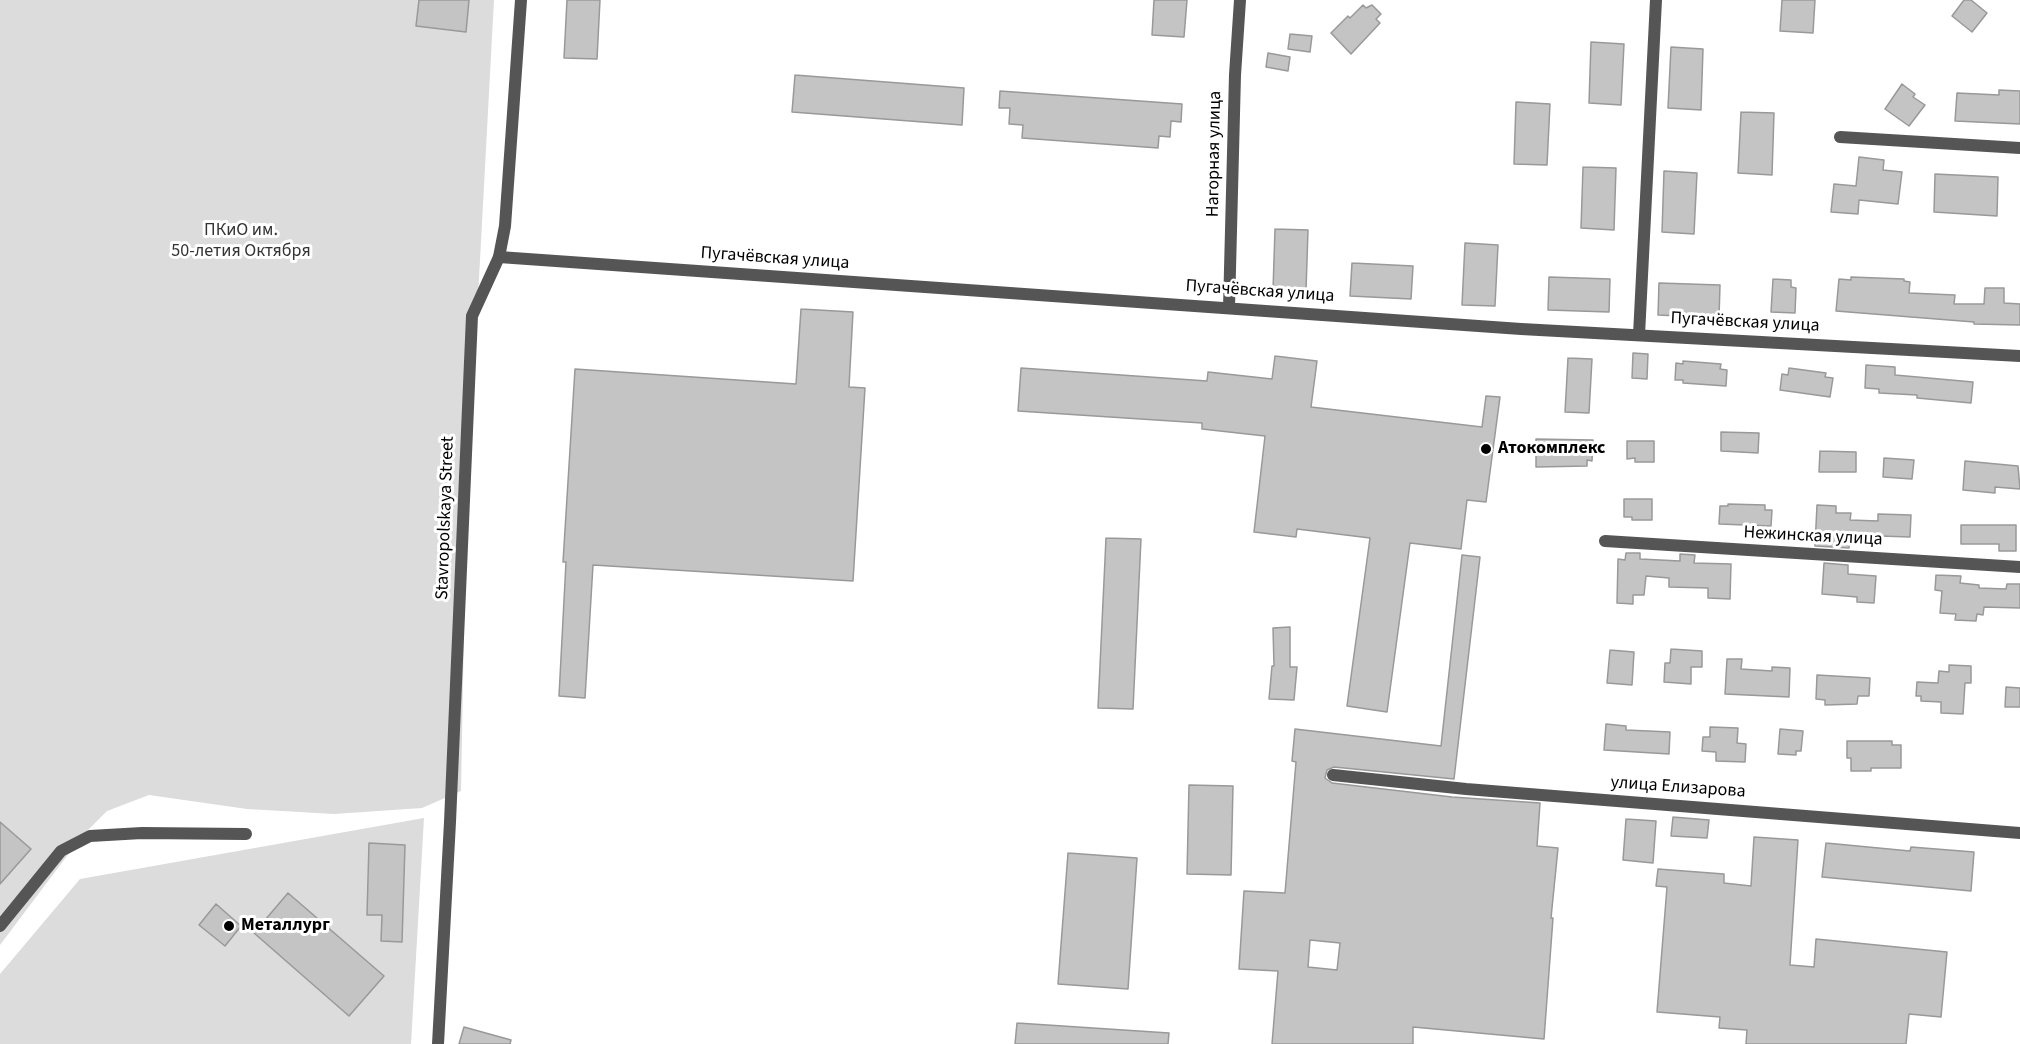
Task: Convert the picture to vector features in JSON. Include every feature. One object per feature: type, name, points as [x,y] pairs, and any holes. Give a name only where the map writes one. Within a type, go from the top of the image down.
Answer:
[{"type":"street","name":"Stavropolskaya Street","points":[[438,1044],[472,316],[499,257],[505,226],[520,0]]},
{"type":"street","name":"Нагорная улица","points":[[1229,308],[1234,75],[1240,0]]},
{"type":"street","points":[[1639,335],[1656,0]]},
{"type":"street","points":[[1840,137],[2020,148]]},
{"type":"street","name":"Пугачёвская улица","points":[[499,257],[1639,335],[2020,356]]},
{"type":"street","name":"Нежинская улица","points":[[1605,542],[2020,567]]},
{"type":"street","name":"улица Елизарова","points":[[1334,775],[1466,789],[2020,832]]},
{"type":"street","points":[[0,926],[62,852],[90,836],[142,833],[246,834]]},
{"type":"green space","name":"ПКиО им. 50-летия Октября","points":[[0,0],[494,0],[466,520],[461,791],[422,808],[334,814],[247,809],[149,795],[107,811],[82,836],[0,945]]},
{"type":"green space","name":"Металлург","points":[[424,818],[411,1044],[0,1044],[0,974],[80,879]]},
{"type":"building","points":[[419,0],[469,0],[466,32],[416,26]]},
{"type":"building","points":[[567,0],[600,0],[597,59],[564,58]]},
{"type":"building","points":[[1154,0],[1187,0],[1184,37],[1152,35]]},
{"type":"building","points":[[1782,0],[1815,0],[1813,33],[1780,31]]},
{"type":"building","points":[[1964,0],[1971,0],[1987,13],[1972,32],[1952,16]]},
{"type":"building","points":[[1363,5],[1366,8],[1372,5],[1381,14],[1376,19],[1380,23],[1351,54],[1331,33]]},
{"type":"building","points":[[1290,34],[1312,36],[1310,52],[1288,49]]},
{"type":"building","points":[[1591,42],[1624,44],[1621,105],[1589,103]]},
{"type":"building","points":[[1671,47],[1703,49],[1701,110],[1668,108]]},
{"type":"building","points":[[1268,53],[1290,57],[1288,71],[1266,67]]},
{"type":"building","points":[[795,75],[964,88],[962,125],[792,112]]},
{"type":"building","points":[[1902,84],[1915,94],[1913,97],[1925,105],[1909,126],[1885,109]]},
{"type":"building","points":[[1999,90],[2020,91],[2020,124],[1955,121],[1957,93],[1999,95]]},
{"type":"building","points":[[1000,91],[1182,104],[1181,122],[1171,121],[1170,137],[1159,136],[1158,148],[1022,138],[1023,125],[1009,124],[1010,108],[999,108]]},
{"type":"building","points":[[1516,102],[1550,104],[1547,165],[1514,164]]},
{"type":"building","points":[[1741,112],[1774,113],[1772,175],[1738,173]]},
{"type":"building","points":[[1859,157],[1884,160],[1883,170],[1902,172],[1898,204],[1859,200],[1858,214],[1831,212],[1834,184],[1856,186]]},
{"type":"building","points":[[1583,167],[1616,168],[1614,230],[1581,228]]},
{"type":"building","points":[[1664,171],[1697,173],[1694,234],[1662,232]]},
{"type":"building","points":[[1935,174],[1998,177],[1997,216],[1934,212]]},
{"type":"building","points":[[1275,229],[1308,230],[1306,291],[1273,290]]},
{"type":"building","points":[[1465,243],[1498,245],[1495,306],[1462,305]]},
{"type":"building","points":[[1352,263],[1413,266],[1411,299],[1350,296]]},
{"type":"building","points":[[1549,277],[1610,279],[1609,312],[1548,310]]},
{"type":"building","points":[[1851,277],[1904,279],[1910,282],[1909,293],[1955,295],[1954,304],[1984,304],[1985,288],[2004,288],[2004,303],[2020,304],[2020,325],[1974,324],[1974,322],[1836,311],[1839,279],[1851,280]]},
{"type":"building","points":[[1773,279],[1791,280],[1791,287],[1796,288],[1795,313],[1771,312]]},
{"type":"building","points":[[1659,283],[1720,285],[1719,318],[1658,315]]},
{"type":"building","points":[[801,309],[853,312],[849,387],[865,388],[853,581],[593,565],[585,698],[559,696],[566,562],[563,562],[575,369],[796,384]]},
{"type":"building","points":[[1633,353],[1648,354],[1647,379],[1632,378]]},
{"type":"building","points":[[1275,356],[1317,361],[1311,407],[1482,427],[1486,396],[1500,397],[1486,502],[1467,500],[1461,549],[1410,543],[1387,712],[1347,706],[1370,538],[1297,529],[1296,537],[1254,532],[1265,436],[1202,429],[1202,423],[1018,411],[1021,368],[1207,381],[1208,372],[1272,379]]},
{"type":"building","points":[[1568,358],[1592,359],[1589,413],[1565,412]]},
{"type":"building","points":[[1683,361],[1721,364],[1720,369],[1727,370],[1726,386],[1683,383],[1683,380],[1675,380],[1676,363],[1683,364]]},
{"type":"building","points":[[1866,365],[1895,367],[1895,375],[1973,382],[1971,403],[1917,398],[1917,395],[1879,393],[1879,389],[1865,388]]},
{"type":"building","points":[[1789,368],[1826,373],[1825,377],[1833,378],[1830,397],[1780,390],[1782,374],[1788,375]]},
{"type":"building","points":[[1721,432],[1759,433],[1758,453],[1721,451]]},
{"type":"building","points":[[1536,439],[1593,440],[1592,461],[1587,460],[1587,466],[1536,467]]},
{"type":"building","points":[[1627,441],[1654,441],[1654,462],[1635,462],[1635,458],[1627,459]]},
{"type":"building","points":[[1820,451],[1856,452],[1856,472],[1819,472]]},
{"type":"building","points":[[1884,458],[1914,460],[1912,479],[1883,477]]},
{"type":"building","points":[[1965,461],[2018,466],[2020,489],[1995,487],[1995,493],[1963,490]]},
{"type":"building","points":[[1624,499],[1652,499],[1652,520],[1632,520],[1632,517],[1624,517]]},
{"type":"building","points":[[1728,504],[1765,505],[1765,510],[1772,510],[1771,526],[1719,524],[1720,506],[1728,506]]},
{"type":"building","points":[[1817,505],[1836,506],[1836,513],[1851,513],[1850,520],[1878,521],[1878,514],[1911,515],[1910,537],[1850,535],[1849,548],[1815,546]]},
{"type":"building","points":[[1961,525],[2016,525],[2016,551],[1999,551],[1999,544],[1961,544]]},
{"type":"building","points":[[1106,538],[1141,539],[1133,709],[1098,708]]},
{"type":"building","points":[[1626,553],[1640,553],[1640,559],[1680,561],[1680,554],[1695,555],[1694,563],[1731,564],[1730,599],[1708,598],[1708,588],[1669,587],[1669,578],[1646,576],[1644,595],[1633,595],[1633,604],[1617,603],[1618,559],[1625,560]]},
{"type":"building","points":[[1462,555],[1480,557],[1454,779],[1334,767],[1327,770],[1325,778],[1332,783],[1452,797],[1540,803],[1537,846],[1558,848],[1551,918],[1553,918],[1544,1039],[1413,1027],[1413,1044],[1272,1044],[1278,971],[1239,969],[1244,891],[1285,893],[1296,762],[1292,761],[1295,729],[1441,746]],"holes":[[[1310,940],[1340,943],[1337,970],[1308,967]]]},
{"type":"building","points":[[1824,563],[1848,565],[1848,574],[1876,576],[1874,603],[1857,602],[1857,597],[1822,594]]},
{"type":"building","points":[[1936,575],[1961,576],[1960,583],[1979,585],[1979,588],[2006,589],[2007,584],[2020,584],[2020,608],[1984,607],[1983,615],[1977,614],[1976,621],[1955,620],[1956,614],[1940,613],[1942,591],[1935,590]]},
{"type":"building","points":[[1290,627],[1290,667],[1297,667],[1294,700],[1269,699],[1272,666],[1274,666],[1273,628]]},
{"type":"building","points":[[1671,649],[1702,651],[1702,667],[1691,667],[1691,684],[1664,682],[1665,663],[1670,663]]},
{"type":"building","points":[[1610,650],[1634,652],[1632,685],[1607,683]]},
{"type":"building","points":[[1727,659],[1742,659],[1741,669],[1772,671],[1772,667],[1790,668],[1789,697],[1725,694]]},
{"type":"building","points":[[1949,665],[1971,666],[1971,683],[1965,683],[1963,714],[1941,713],[1941,702],[1921,701],[1921,696],[1916,696],[1917,682],[1938,683],[1939,671],[1949,672]]},
{"type":"building","points":[[1817,675],[1870,678],[1869,696],[1858,696],[1857,704],[1825,705],[1825,700],[1816,699]]},
{"type":"building","points":[[2006,687],[2020,688],[2020,707],[2005,707]]},
{"type":"building","points":[[1606,724],[1626,726],[1626,730],[1670,732],[1669,754],[1604,750]]},
{"type":"building","points":[[1710,727],[1738,728],[1737,743],[1746,744],[1745,762],[1716,761],[1716,752],[1702,751],[1703,737],[1710,737]]},
{"type":"building","points":[[1780,729],[1803,731],[1801,751],[1796,751],[1796,755],[1778,754]]},
{"type":"building","points":[[1847,741],[1892,741],[1892,745],[1901,745],[1901,768],[1851,771],[1851,758],[1847,758]]},
{"type":"building","points":[[1189,785],[1233,786],[1231,875],[1187,874]]},
{"type":"building","points":[[1673,817],[1709,820],[1707,838],[1671,836]]},
{"type":"building","points":[[1626,819],[1656,821],[1653,863],[1623,860]]},
{"type":"building","points":[[0,822],[31,849],[0,884]]},
{"type":"building","points":[[1754,837],[1798,840],[1790,965],[1814,967],[1816,939],[1947,952],[1941,1017],[1909,1014],[1906,1044],[1746,1044],[1747,1030],[1719,1028],[1720,1017],[1657,1012],[1667,887],[1656,886],[1658,869],[1724,874],[1724,883],[1751,886]]},
{"type":"building","points":[[369,843],[405,845],[402,942],[381,941],[382,915],[367,915]]},
{"type":"building","points":[[1826,843],[1910,851],[1911,847],[1974,852],[1971,891],[1822,877]]},
{"type":"building","points":[[1068,853],[1137,858],[1128,989],[1058,984]]},
{"type":"building","points":[[288,893],[384,976],[349,1016],[254,933]]},
{"type":"building","points":[[216,904],[241,926],[225,946],[199,925]]},
{"type":"building","points":[[1017,1023],[1169,1033],[1168,1044],[1015,1044]]},
{"type":"building","points":[[464,1027],[511,1040],[510,1044],[459,1044]]},
{"type":"place","name":"Атокомплекс","points":[[1486,449]]},
{"type":"place","name":"Металлург","points":[[229,926]]}]
